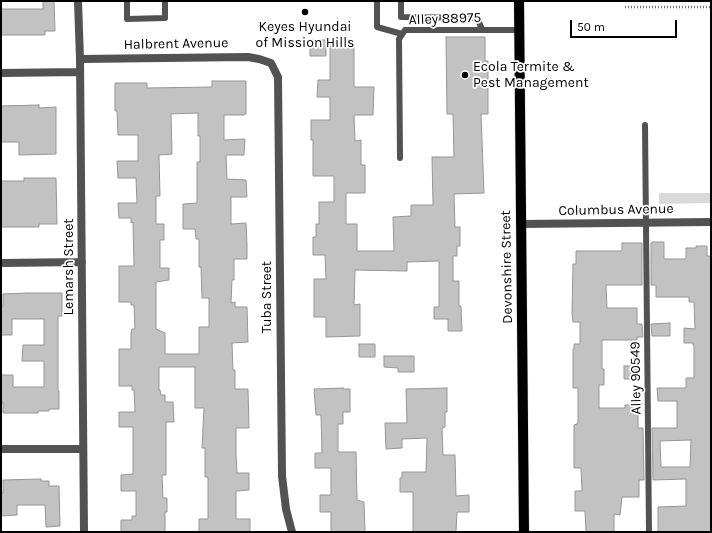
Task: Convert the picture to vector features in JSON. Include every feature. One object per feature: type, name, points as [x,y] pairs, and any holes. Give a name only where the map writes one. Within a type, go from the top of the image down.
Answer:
[{"type":"main road","name":"Devonshire Street","points":[[519,1],[524,532]]},
{"type":"street","name":"Lemarsh Street","points":[[78,1],[80,59],[84,532]]},
{"type":"street","name":"Halbrent Avenue","points":[[80,59],[248,57],[259,59],[271,64]]},
{"type":"street","name":"Tuba Street","points":[[271,64],[278,77],[282,476],[286,509],[292,532]]},
{"type":"street","points":[[1,73],[80,72]]},
{"type":"street","name":"Columbus Avenue","points":[[521,224],[711,222]]},
{"type":"street","points":[[1,263],[82,262]]},
{"type":"street","points":[[1,449],[83,449]]},
{"type":"lane","points":[[127,1],[127,19],[165,18],[165,1]]},
{"type":"lane","points":[[377,1],[377,27],[402,34]]},
{"type":"lane","points":[[401,1],[400,17],[477,18],[482,30]]},
{"type":"lane","name":"Alley 88975","points":[[400,158],[399,40],[405,30],[520,30]]},
{"type":"lane","name":"Alley 90549","points":[[645,125],[650,532]]},
{"type":"path","points":[[625,7],[711,7]]},
{"type":"shaded area","points":[[659,193],[711,193],[711,203],[659,204]]},
{"type":"building","points":[[43,1],[54,1],[55,31],[45,31],[45,35],[1,35],[1,9],[43,9]]},
{"type":"building","points":[[446,37],[485,37],[485,61],[488,61],[488,114],[481,114],[484,193],[454,194],[455,227],[460,227],[460,246],[457,246],[457,256],[453,256],[453,281],[459,281],[459,306],[461,306],[462,331],[448,331],[448,319],[434,319],[434,307],[439,307],[439,261],[407,262],[407,271],[355,270],[354,305],[360,304],[360,336],[326,337],[326,317],[314,317],[314,279],[326,279],[325,255],[313,255],[313,237],[316,237],[316,224],[319,224],[319,202],[334,202],[334,176],[313,176],[313,140],[311,140],[311,120],[330,120],[330,97],[317,97],[318,80],[330,80],[330,46],[354,47],[354,87],[374,87],[373,115],[354,115],[355,141],[361,140],[361,165],[365,165],[365,193],[346,193],[346,224],[357,224],[357,251],[394,251],[393,217],[411,216],[411,205],[433,205],[432,157],[454,157],[453,114],[447,114]]},
{"type":"building","points":[[310,40],[326,40],[326,56],[310,56]]},
{"type":"building","points":[[212,81],[246,81],[246,114],[224,115],[224,140],[245,139],[244,155],[226,155],[227,179],[246,180],[247,197],[231,197],[231,224],[246,223],[247,259],[234,259],[234,280],[232,280],[231,303],[235,302],[235,307],[247,307],[248,342],[232,343],[233,370],[235,370],[235,389],[248,389],[249,428],[236,428],[237,473],[249,473],[249,490],[236,491],[236,519],[250,519],[250,532],[199,532],[199,519],[208,519],[208,477],[205,477],[205,448],[202,448],[204,408],[195,408],[195,367],[159,367],[159,390],[161,395],[165,395],[165,402],[173,402],[174,422],[166,422],[166,475],[162,475],[163,498],[167,498],[165,532],[121,532],[121,520],[132,520],[132,516],[136,516],[136,491],[121,491],[121,475],[133,474],[133,427],[119,427],[119,412],[135,412],[134,390],[132,390],[132,386],[119,386],[119,349],[131,349],[131,333],[132,329],[135,329],[134,305],[131,305],[131,302],[119,302],[119,266],[134,266],[133,222],[131,223],[131,218],[119,218],[118,203],[137,203],[136,178],[118,178],[117,161],[138,161],[138,135],[118,135],[117,111],[115,111],[115,83],[147,83],[147,88],[212,87]],"holes":[[[198,113],[198,136],[200,136],[200,162],[197,162],[197,203],[183,204],[183,229],[195,229],[196,239],[199,239],[199,267],[201,267],[202,298],[209,298],[209,327],[199,327],[199,354],[165,354],[165,333],[156,329],[156,282],[169,280],[169,268],[160,268],[160,240],[164,240],[164,224],[156,224],[156,196],[160,196],[159,155],[172,154],[171,114]]]},
{"type":"building","points":[[39,105],[39,108],[56,107],[56,154],[19,155],[19,142],[1,142],[1,106]]},
{"type":"building","points":[[24,178],[56,178],[57,224],[39,224],[39,227],[1,227],[1,181],[24,181]]},
{"type":"building","points":[[664,242],[664,259],[686,259],[686,248],[696,248],[696,246],[707,246],[707,256],[711,256],[711,532],[658,532],[658,507],[686,506],[686,479],[653,480],[652,428],[677,428],[677,401],[658,401],[657,388],[686,388],[686,378],[694,378],[694,345],[693,343],[684,343],[684,328],[695,329],[694,302],[689,302],[689,297],[656,297],[656,285],[651,285],[651,243]],"holes":[[[691,440],[690,467],[661,467],[660,441]]]},
{"type":"building","points":[[622,243],[642,243],[642,285],[606,285],[607,308],[637,308],[637,324],[642,324],[643,337],[637,337],[637,340],[602,340],[602,369],[604,369],[604,385],[599,385],[599,408],[625,408],[625,405],[638,405],[638,428],[643,428],[644,480],[639,480],[639,497],[622,497],[620,515],[614,514],[614,532],[586,532],[585,511],[575,511],[575,491],[582,491],[581,468],[574,468],[574,425],[578,422],[578,388],[573,388],[573,349],[574,344],[580,344],[580,322],[573,322],[573,264],[576,264],[576,251],[622,251]]},
{"type":"building","points":[[62,293],[62,316],[58,316],[59,409],[38,411],[38,413],[3,413],[3,402],[1,402],[1,375],[13,375],[13,387],[44,387],[44,361],[22,361],[23,345],[44,345],[44,319],[12,319],[12,335],[1,335],[1,306],[3,306],[3,294]]},
{"type":"building","points":[[670,323],[670,336],[652,336],[651,324]]},
{"type":"building","points":[[359,344],[375,344],[375,357],[359,357]]},
{"type":"building","points":[[384,356],[414,356],[414,372],[398,372],[398,368],[384,367]]},
{"type":"building","points":[[624,366],[638,366],[638,379],[624,379]]},
{"type":"building","points":[[447,388],[447,412],[445,412],[445,427],[442,428],[443,455],[455,455],[456,496],[469,495],[469,512],[457,512],[456,532],[413,532],[413,492],[400,492],[400,478],[402,478],[402,472],[426,472],[427,438],[402,439],[402,448],[386,449],[385,423],[407,423],[406,389]]},
{"type":"building","points":[[314,389],[350,389],[350,412],[343,412],[343,424],[338,424],[338,452],[356,452],[357,500],[364,502],[365,532],[331,532],[331,512],[320,512],[320,495],[331,495],[331,468],[315,468],[315,453],[322,453],[321,415],[316,415]]},
{"type":"building","points":[[41,479],[41,481],[49,481],[49,486],[59,486],[60,526],[46,527],[45,505],[17,505],[17,515],[1,516],[1,493],[3,493],[3,480]]},
{"type":"place","name":"Keyes Hyundai of Mission Hills","points":[[305,12]]},
{"type":"place","name":"Ecola Termite & Pest Management","points":[[465,75]]}]
